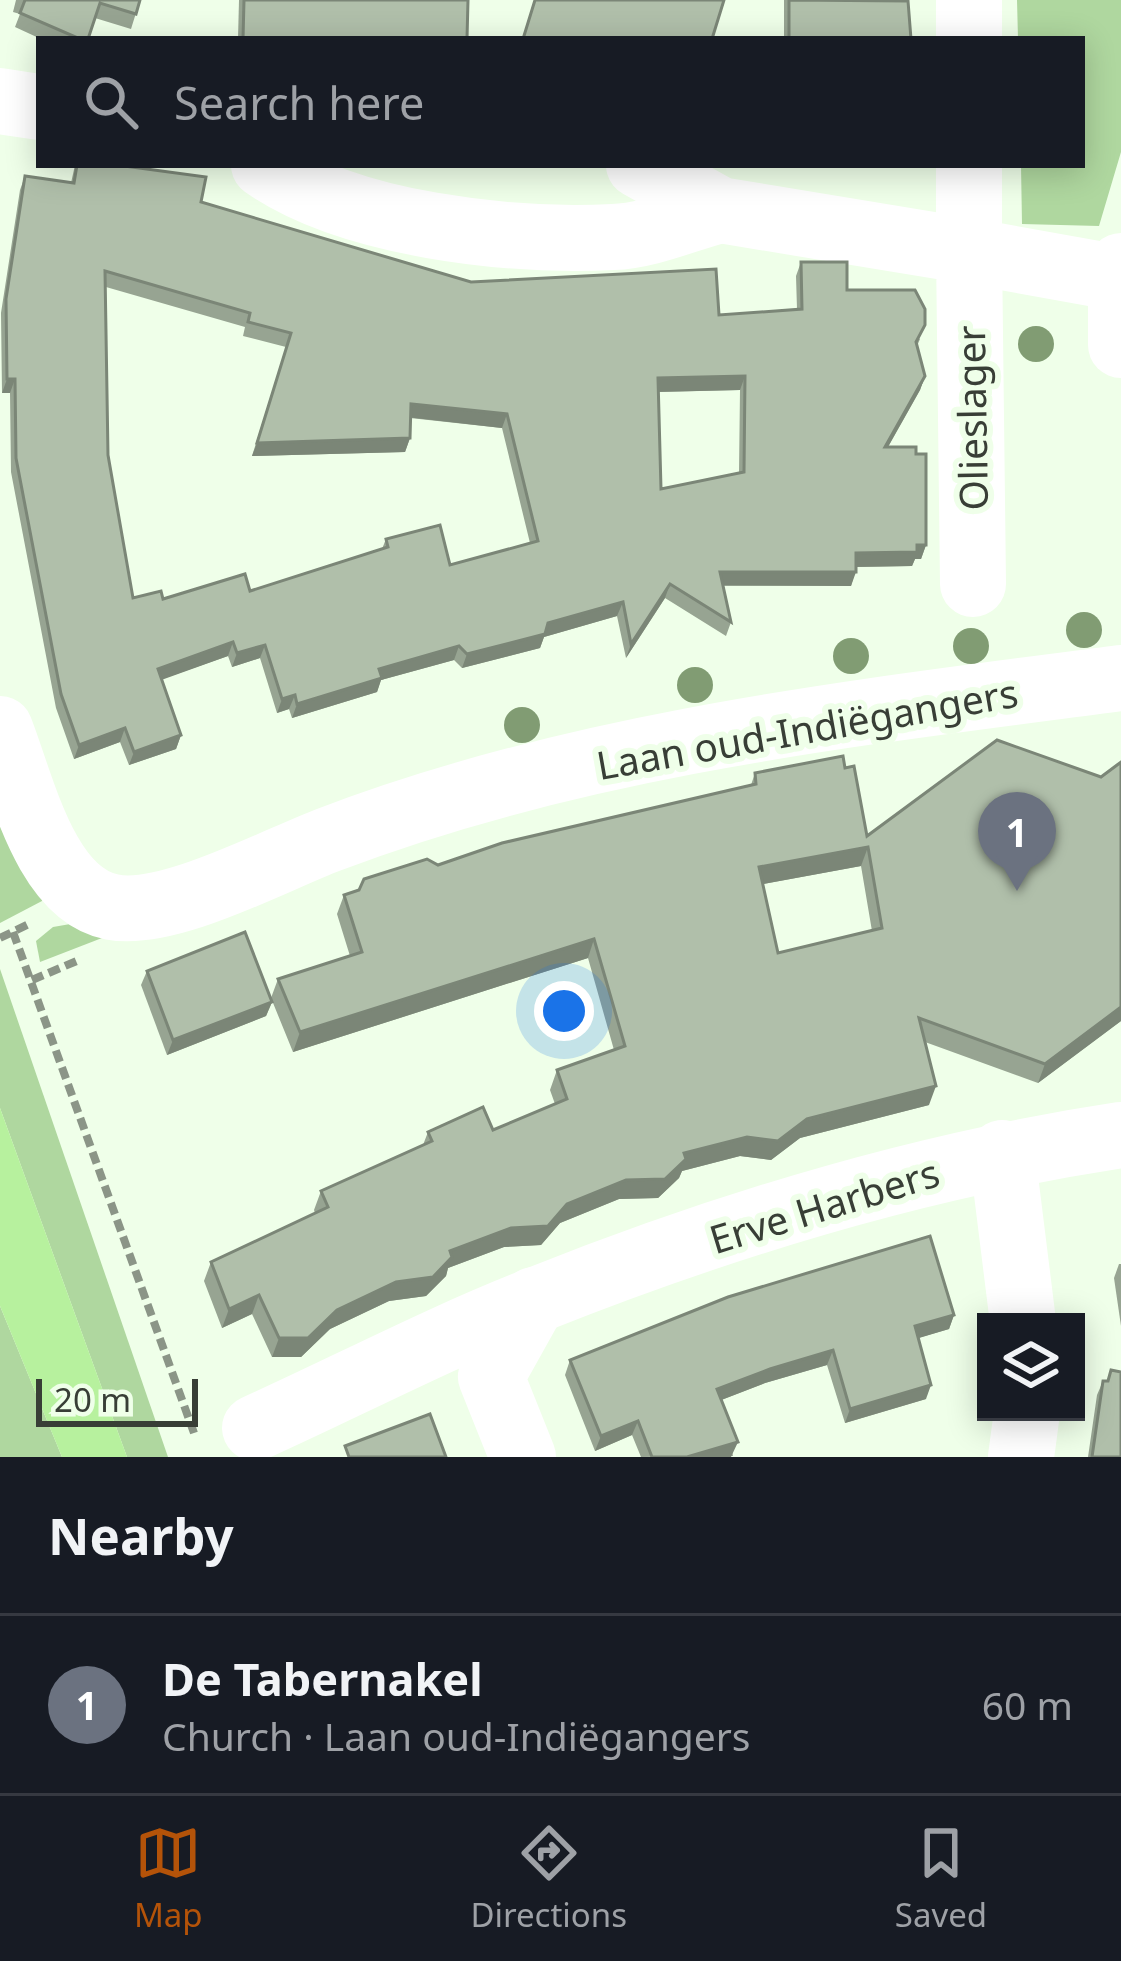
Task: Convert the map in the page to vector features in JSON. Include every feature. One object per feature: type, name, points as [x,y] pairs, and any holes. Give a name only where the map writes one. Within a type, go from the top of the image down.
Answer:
[{"type":"street","points":[[969,0],[969,36]]},
{"type":"street","points":[[0,101],[36,107]]},
{"type":"street","points":[[270,168],[335,202],[495,235],[617,237],[720,210]]},
{"type":"street","points":[[644,168],[720,210],[1120,272],[1121,345]]},
{"type":"street","name":"Olieslager","points":[[969,168],[973,584]]},
{"type":"street","name":"Laan oud-Indiëgangers","points":[[0,729],[46,844],[85,898],[115,908],[157,906],[373,823],[646,748],[1121,678]]},
{"type":"street","name":"Erve Harbers","points":[[228,1440],[534,1300],[751,1223],[1002,1153],[1121,1135]]},
{"type":"street","points":[[1002,1153],[1022,1313]]},
{"type":"street","points":[[523,1457],[491,1377],[534,1300]]},
{"type":"street","points":[[1021,1457],[1026,1421]]},
{"type":"path","points":[[0,938],[13,932],[228,1440]]},
{"type":"shaded area","points":[[1017,0],[1121,0],[1121,152],[1099,226],[1022,224],[1021,168],[1085,168],[1085,36],[1018,36]]},
{"type":"shaded area","points":[[0,800],[45,888],[42,901],[0,923]]},
{"type":"shaded area","points":[[82,922],[133,926],[40,962],[36,941],[53,927]]},
{"type":"shaded area","points":[[0,969],[168,1457],[127,1457],[0,1108]]},
{"type":"shaded area","points":[[0,1108],[127,1457],[62,1457],[0,1306]]},
{"type":"shaded area","points":[[0,1306],[62,1457],[0,1457]]},
{"type":"building","points":[[25,0],[140,0],[136,14],[100,3],[89,36],[73,36],[20,13]]},
{"type":"building","points":[[244,0],[468,0],[467,36],[243,36]]},
{"type":"building","points":[[535,0],[724,0],[713,36],[524,36]]},
{"type":"building","points":[[789,0],[908,1],[911,36],[789,36]]},
{"type":"building","points":[[76,168],[139,168],[206,177],[201,202],[471,282],[716,269],[719,315],[802,309],[801,262],[847,262],[847,290],[915,290],[925,309],[925,325],[916,342],[925,376],[885,447],[916,447],[916,454],[926,454],[926,545],[917,545],[917,552],[856,553],[856,572],[720,572],[731,622],[670,584],[631,644],[623,602],[548,623],[545,634],[467,654],[459,646],[379,669],[382,678],[297,704],[295,695],[282,699],[265,645],[237,653],[233,642],[158,669],[181,735],[134,752],[125,728],[79,745],[61,694],[16,458],[15,379],[7,379],[6,299],[25,176],[74,183]],"holes":[[[105,271],[250,313],[248,322],[291,333],[257,443],[410,438],[411,404],[507,414],[538,541],[450,565],[440,525],[386,539],[388,547],[250,591],[245,574],[163,599],[161,591],[133,598],[108,455]],[[745,376],[744,472],[661,489],[658,378]]]},
{"type":"building","points":[[997,740],[1101,777],[1121,762],[1121,1007],[1045,1064],[919,1018],[936,1086],[807,1119],[778,1141],[747,1137],[684,1153],[686,1159],[665,1179],[626,1180],[567,1204],[548,1226],[511,1228],[450,1251],[452,1257],[433,1277],[396,1282],[337,1310],[308,1338],[279,1338],[259,1295],[229,1309],[211,1262],[328,1207],[321,1191],[432,1141],[428,1132],[483,1107],[493,1130],[567,1099],[557,1070],[625,1046],[594,939],[300,1032],[278,979],[362,952],[344,895],[359,890],[364,879],[427,859],[438,865],[502,843],[756,784],[755,773],[843,756],[845,768],[854,766],[867,836]],"holes":[[[868,847],[882,928],[778,953],[759,867]]]},
{"type":"building","points":[[245,932],[272,1002],[173,1040],[147,971]]},
{"type":"building","points":[[930,1236],[954,1315],[915,1326],[931,1385],[850,1409],[833,1350],[717,1389],[738,1442],[687,1457],[652,1457],[638,1421],[601,1436],[570,1360],[728,1297]]},
{"type":"building","points":[[1111,1370],[1121,1372],[1121,1457],[1092,1457],[1103,1381],[1108,1381]]},
{"type":"building","points":[[430,1414],[446,1457],[349,1457],[345,1446]]},
{"type":"place","name":"De Tabernakel","points":[[1017,891]]}]
